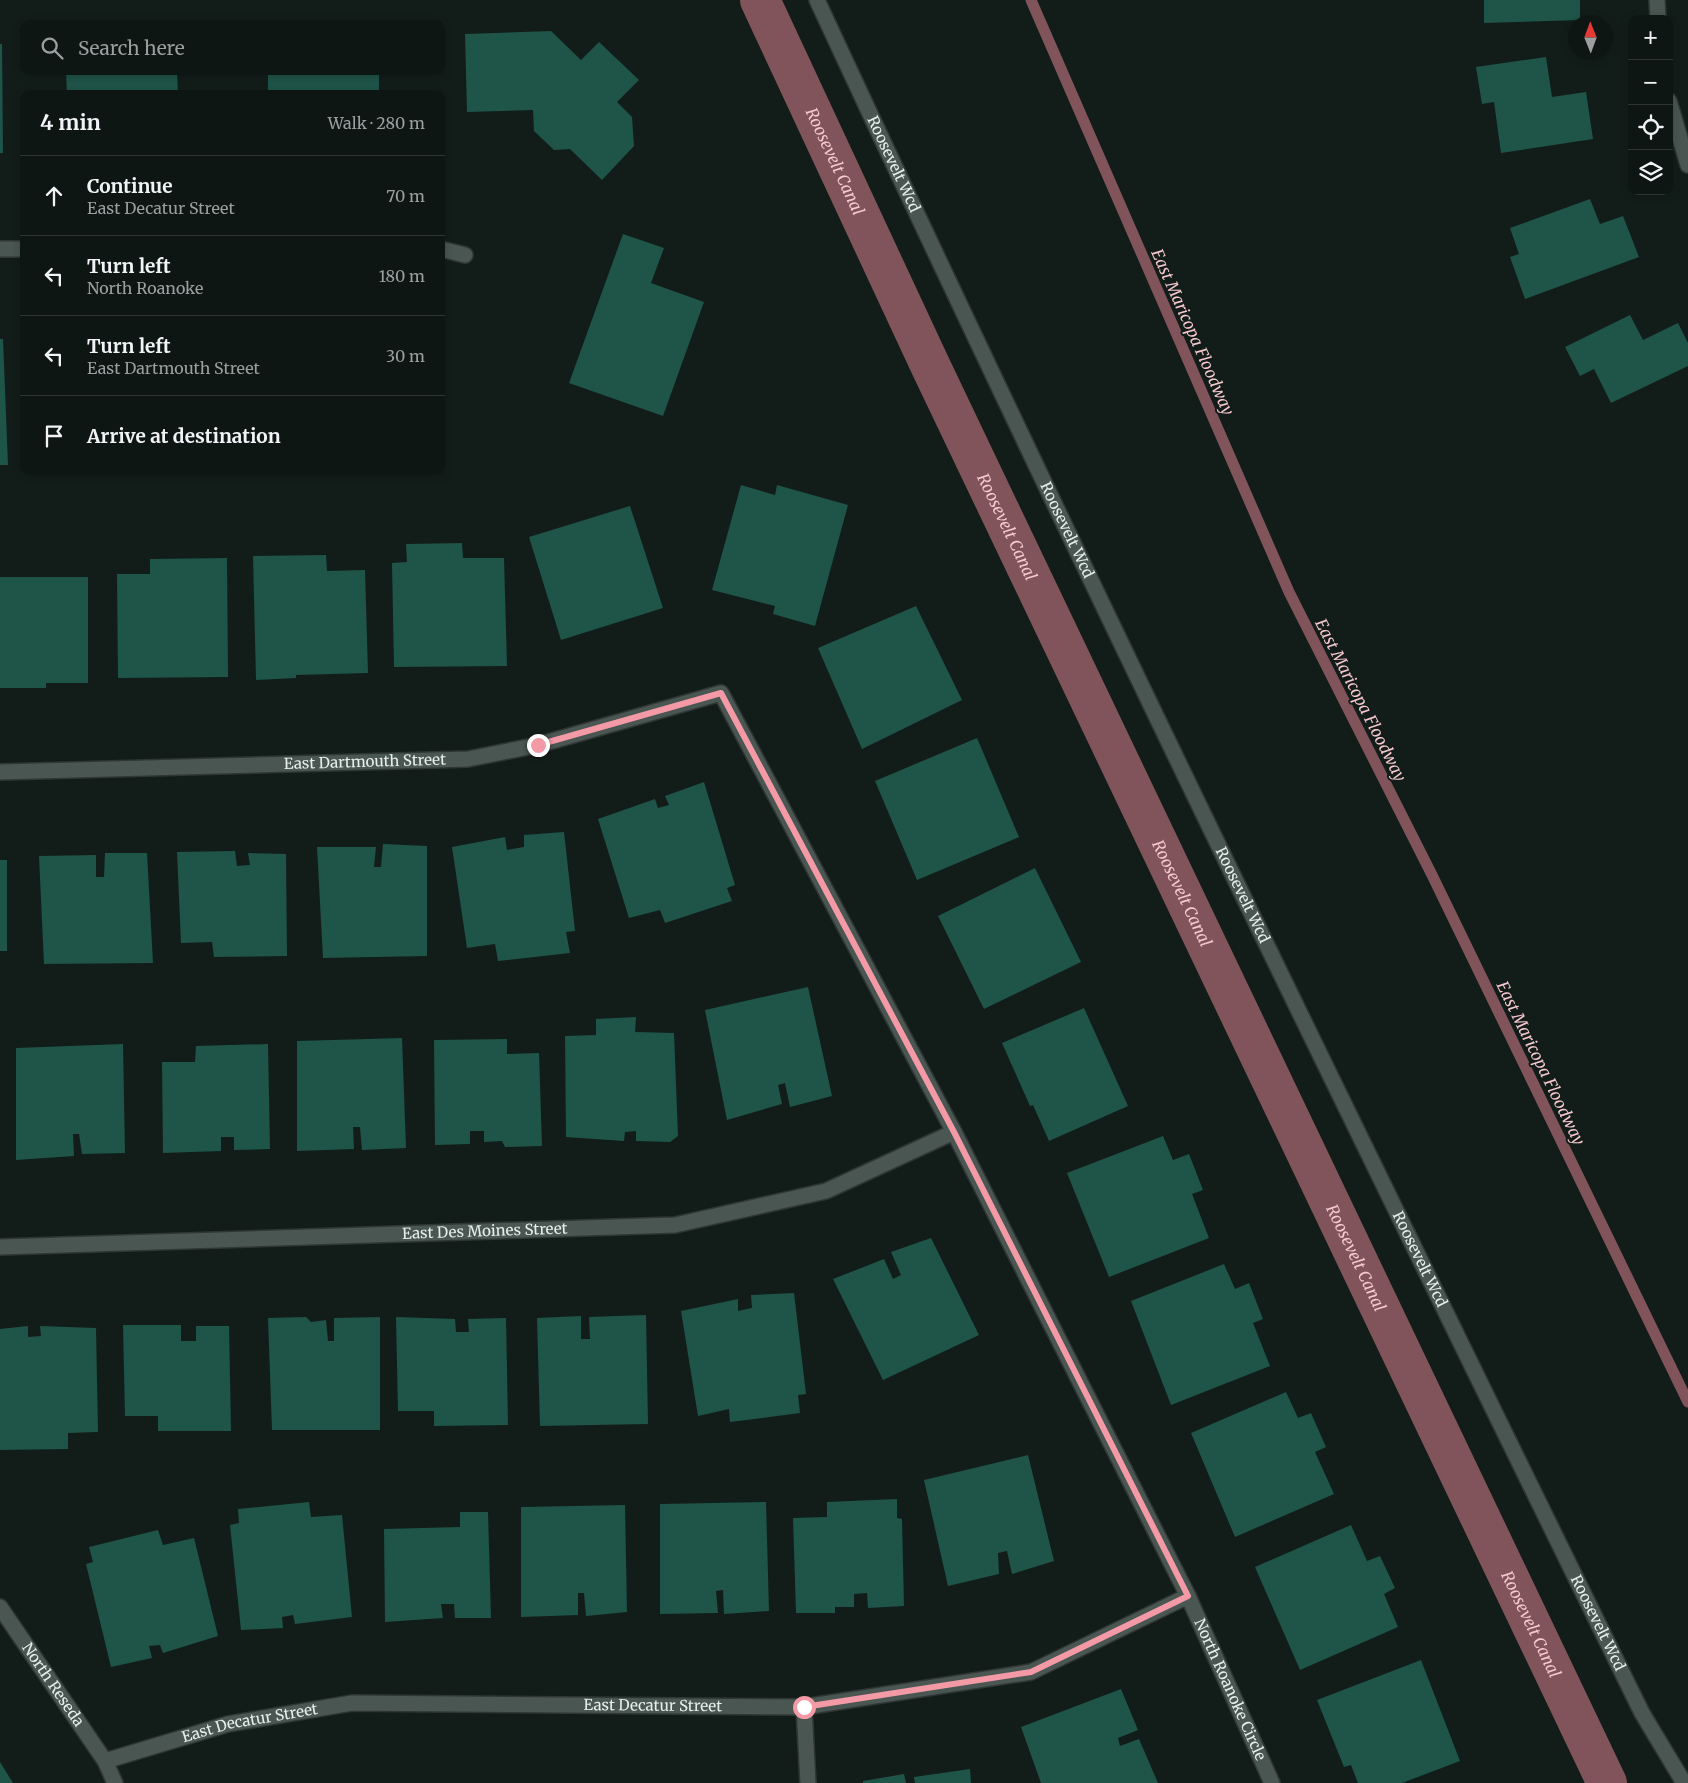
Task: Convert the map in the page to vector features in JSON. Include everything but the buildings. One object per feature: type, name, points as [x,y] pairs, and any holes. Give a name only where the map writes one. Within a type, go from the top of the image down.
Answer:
[{"type":"street","name":"Roosevelt Wcd","points":[[818,0],[963,314],[1324,1066],[1642,1713],[1684,1783]]},
{"type":"street","points":[[1657,0],[1658,15]]},
{"type":"street","points":[[1670,105],[1688,165]]},
{"type":"street","points":[[0,249],[20,249]]},
{"type":"street","points":[[445,250],[465,255]]},
{"type":"street","name":"East Dartmouth Street","points":[[0,772],[468,759],[538,745],[721,693]]},
{"type":"street","name":"North Roanoke Circle","points":[[721,693],[954,1132],[1188,1596],[1272,1783]]},
{"type":"street","name":"East Des Moines Street","points":[[0,1247],[675,1225],[826,1192],[954,1132]]},
{"type":"street","name":"East Decatur Street","points":[[105,1761],[228,1724],[352,1704],[804,1707],[1031,1672],[1188,1596]]},
{"type":"street","name":"North Reseda","points":[[0,1607],[105,1761],[115,1783]]},
{"type":"street","points":[[804,1707],[808,1783]]},
{"type":"waterway","name":"Roosevelt Canal","points":[[760,0],[930,365],[1607,1783]]},
{"type":"waterway","name":"East Maricopa Floodway","points":[[1031,0],[1289,592],[1432,875],[1688,1402]]},
{"type":"route","points":[[538,745],[721,693],[954,1132],[1188,1596],[1031,1672],[804,1707]]}]
